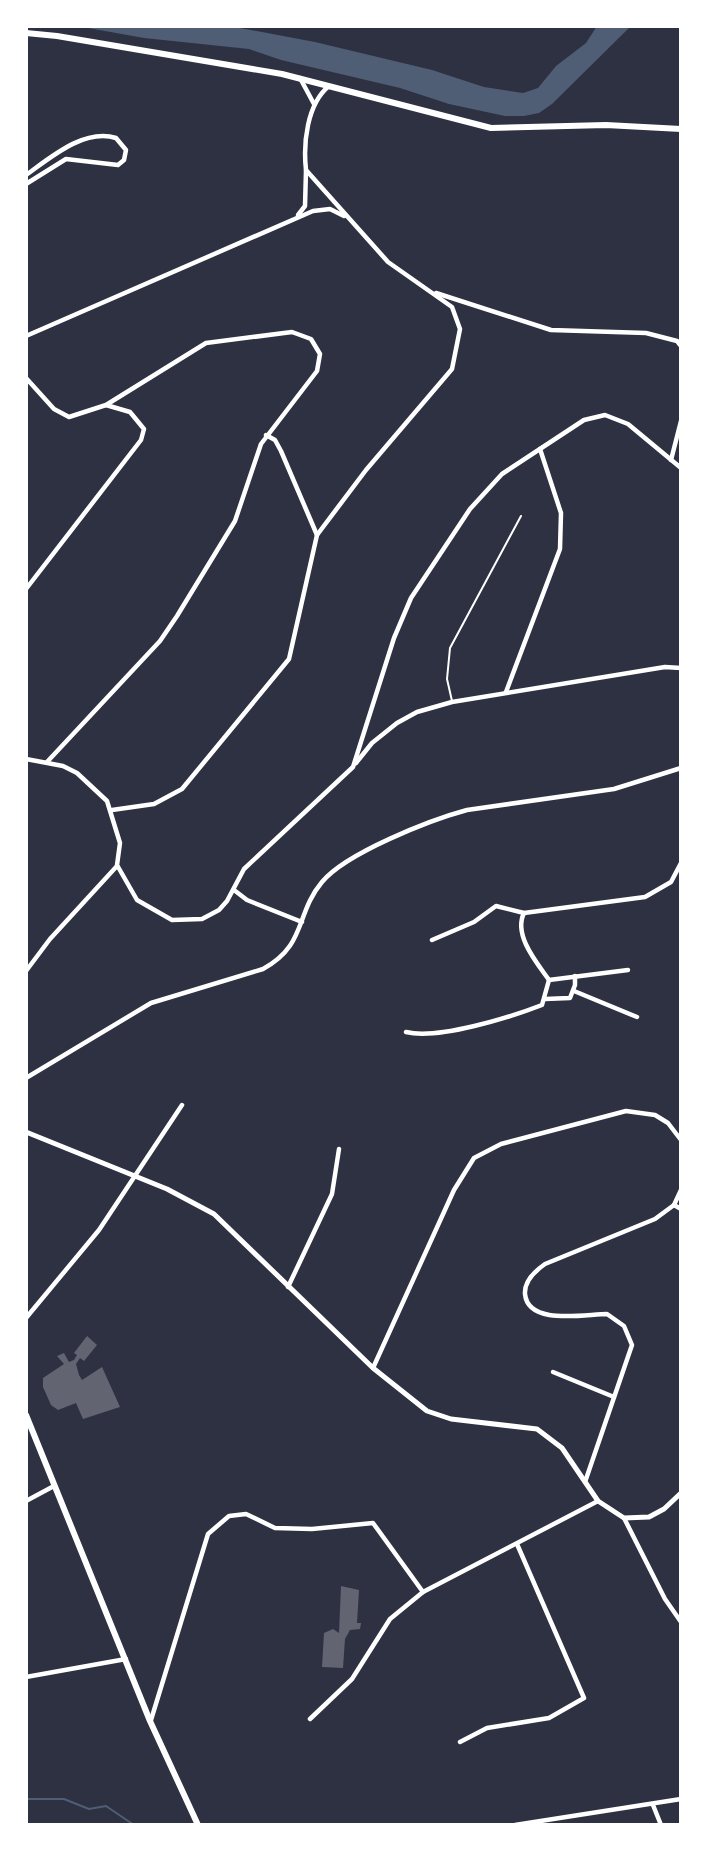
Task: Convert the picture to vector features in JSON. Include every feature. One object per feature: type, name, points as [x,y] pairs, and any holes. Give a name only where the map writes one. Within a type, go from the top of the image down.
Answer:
[{"type":"main road","points":[[26,33],[300,78],[491,128],[606,125],[681,129]]},
{"type":"main road","points":[[26,1415],[150,1720],[198,1825]]},
{"type":"street","points":[[300,78],[308,88],[314,105]]},
{"type":"street","points":[[295,218],[305,206],[304,154],[314,105],[321,93],[331,85]]},
{"type":"street","points":[[26,175],[63,149],[97,136],[116,138],[126,150],[124,160],[118,165],[66,159],[26,184]]},
{"type":"street","points":[[112,810],[153,804],[182,789],[289,659],[317,535],[366,470],[452,369],[457,354],[459,321],[452,307],[388,262],[306,170]]},
{"type":"street","points":[[26,336],[295,218],[325,209],[351,221]]},
{"type":"street","points":[[430,291],[551,330],[646,332],[677,341],[681,346]]},
{"type":"street","points":[[26,378],[54,409],[69,417],[106,405],[206,343],[242,336],[300,333],[316,343],[320,365],[266,435],[235,521],[160,641],[47,762]]},
{"type":"street","points":[[26,589],[141,440],[144,429],[135,415],[106,405]]},
{"type":"street","points":[[353,767],[394,638],[411,598],[483,491],[502,474],[584,420],[605,415],[628,424],[681,468]]},
{"type":"street","points":[[671,460],[681,421]]},
{"type":"street","points":[[266,435],[275,440],[281,451],[317,535]]},
{"type":"street","points":[[506,693],[560,549],[561,513],[540,450]]},
{"type":"street","points":[[117,865],[137,900],[172,920],[202,919],[219,910],[234,890],[244,869],[353,767],[372,743],[397,723],[417,712],[452,702],[506,693],[665,667],[681,668]]},
{"type":"street","points":[[26,759],[63,766],[85,779],[102,794],[112,810],[120,843],[117,865],[50,939],[26,971]]},
{"type":"street","points":[[26,1078],[151,1003],[263,969],[279,961],[292,946],[321,883],[334,870],[444,816],[499,804],[614,789],[681,768]]},
{"type":"street","points":[[432,940],[474,922],[496,906],[524,913],[645,897],[663,889],[681,863]]},
{"type":"street","points":[[234,890],[247,900],[302,922]]},
{"type":"street","points":[[406,1032],[421,1036],[442,1032],[517,1014],[542,1005],[549,980],[532,957],[524,937],[521,920],[524,913]]},
{"type":"street","points":[[549,980],[628,970]]},
{"type":"street","points":[[545,999],[564,1000],[574,991],[575,976]]},
{"type":"street","points":[[574,991],[637,1017]]},
{"type":"street","points":[[26,1318],[99,1230],[182,1105]]},
{"type":"street","points":[[373,1368],[454,1190],[474,1158],[501,1144],[626,1111],[655,1115],[668,1124],[681,1140]]},
{"type":"street","points":[[26,1132],[200,1204],[214,1214],[373,1368],[427,1411],[450,1419],[537,1429],[562,1448],[598,1501],[624,1518],[665,1599],[681,1622]]},
{"type":"street","points":[[288,1287],[332,1194],[339,1149]]},
{"type":"street","points":[[585,1482],[632,1345],[624,1326],[607,1314],[546,1316],[534,1310],[526,1299],[525,1287],[533,1272],[545,1264],[655,1219],[674,1205],[681,1189]]},
{"type":"street","points":[[674,1205],[681,1209]]},
{"type":"street","points":[[553,1372],[614,1397]]},
{"type":"street","points":[[26,1501],[54,1486]]},
{"type":"street","points":[[624,1518],[649,1517],[680,1497]]},
{"type":"street","points":[[310,1720],[352,1679],[390,1619],[423,1592],[598,1501]]},
{"type":"street","points":[[150,1720],[208,1534],[229,1516],[246,1514],[275,1528],[312,1529],[373,1523],[423,1592]]},
{"type":"street","points":[[460,1742],[487,1728],[549,1718],[584,1698],[517,1544]]},
{"type":"street","points":[[26,1677],[126,1658]]},
{"type":"street","points":[[514,1825],[681,1799]]},
{"type":"street","points":[[653,1805],[661,1825]]},
{"type":"lane","points":[[452,702],[447,679],[450,648],[521,516]]},
{"type":"water","points":[[77,26],[235,27],[315,42],[432,70],[484,87],[523,93],[538,88],[556,66],[586,43],[597,26],[631,26],[552,104],[539,113],[505,116],[449,104],[400,88],[281,60],[249,49],[144,38]]},
{"type":"building","points":[[87,1336],[97,1345],[84,1361],[80,1358],[76,1364],[79,1375],[82,1380],[102,1367],[120,1407],[83,1419],[76,1403],[58,1410],[51,1405],[43,1387],[43,1378],[64,1364],[57,1356],[64,1353],[69,1362],[74,1360],[77,1355],[74,1353]]},
{"type":"building","points":[[341,1586],[359,1590],[357,1623],[361,1623],[360,1629],[350,1630],[345,1639],[343,1668],[322,1667],[324,1633],[333,1629],[339,1633]]},
{"type":"waterway","points":[[26,1799],[64,1799],[89,1809],[106,1806],[134,1825]]}]
